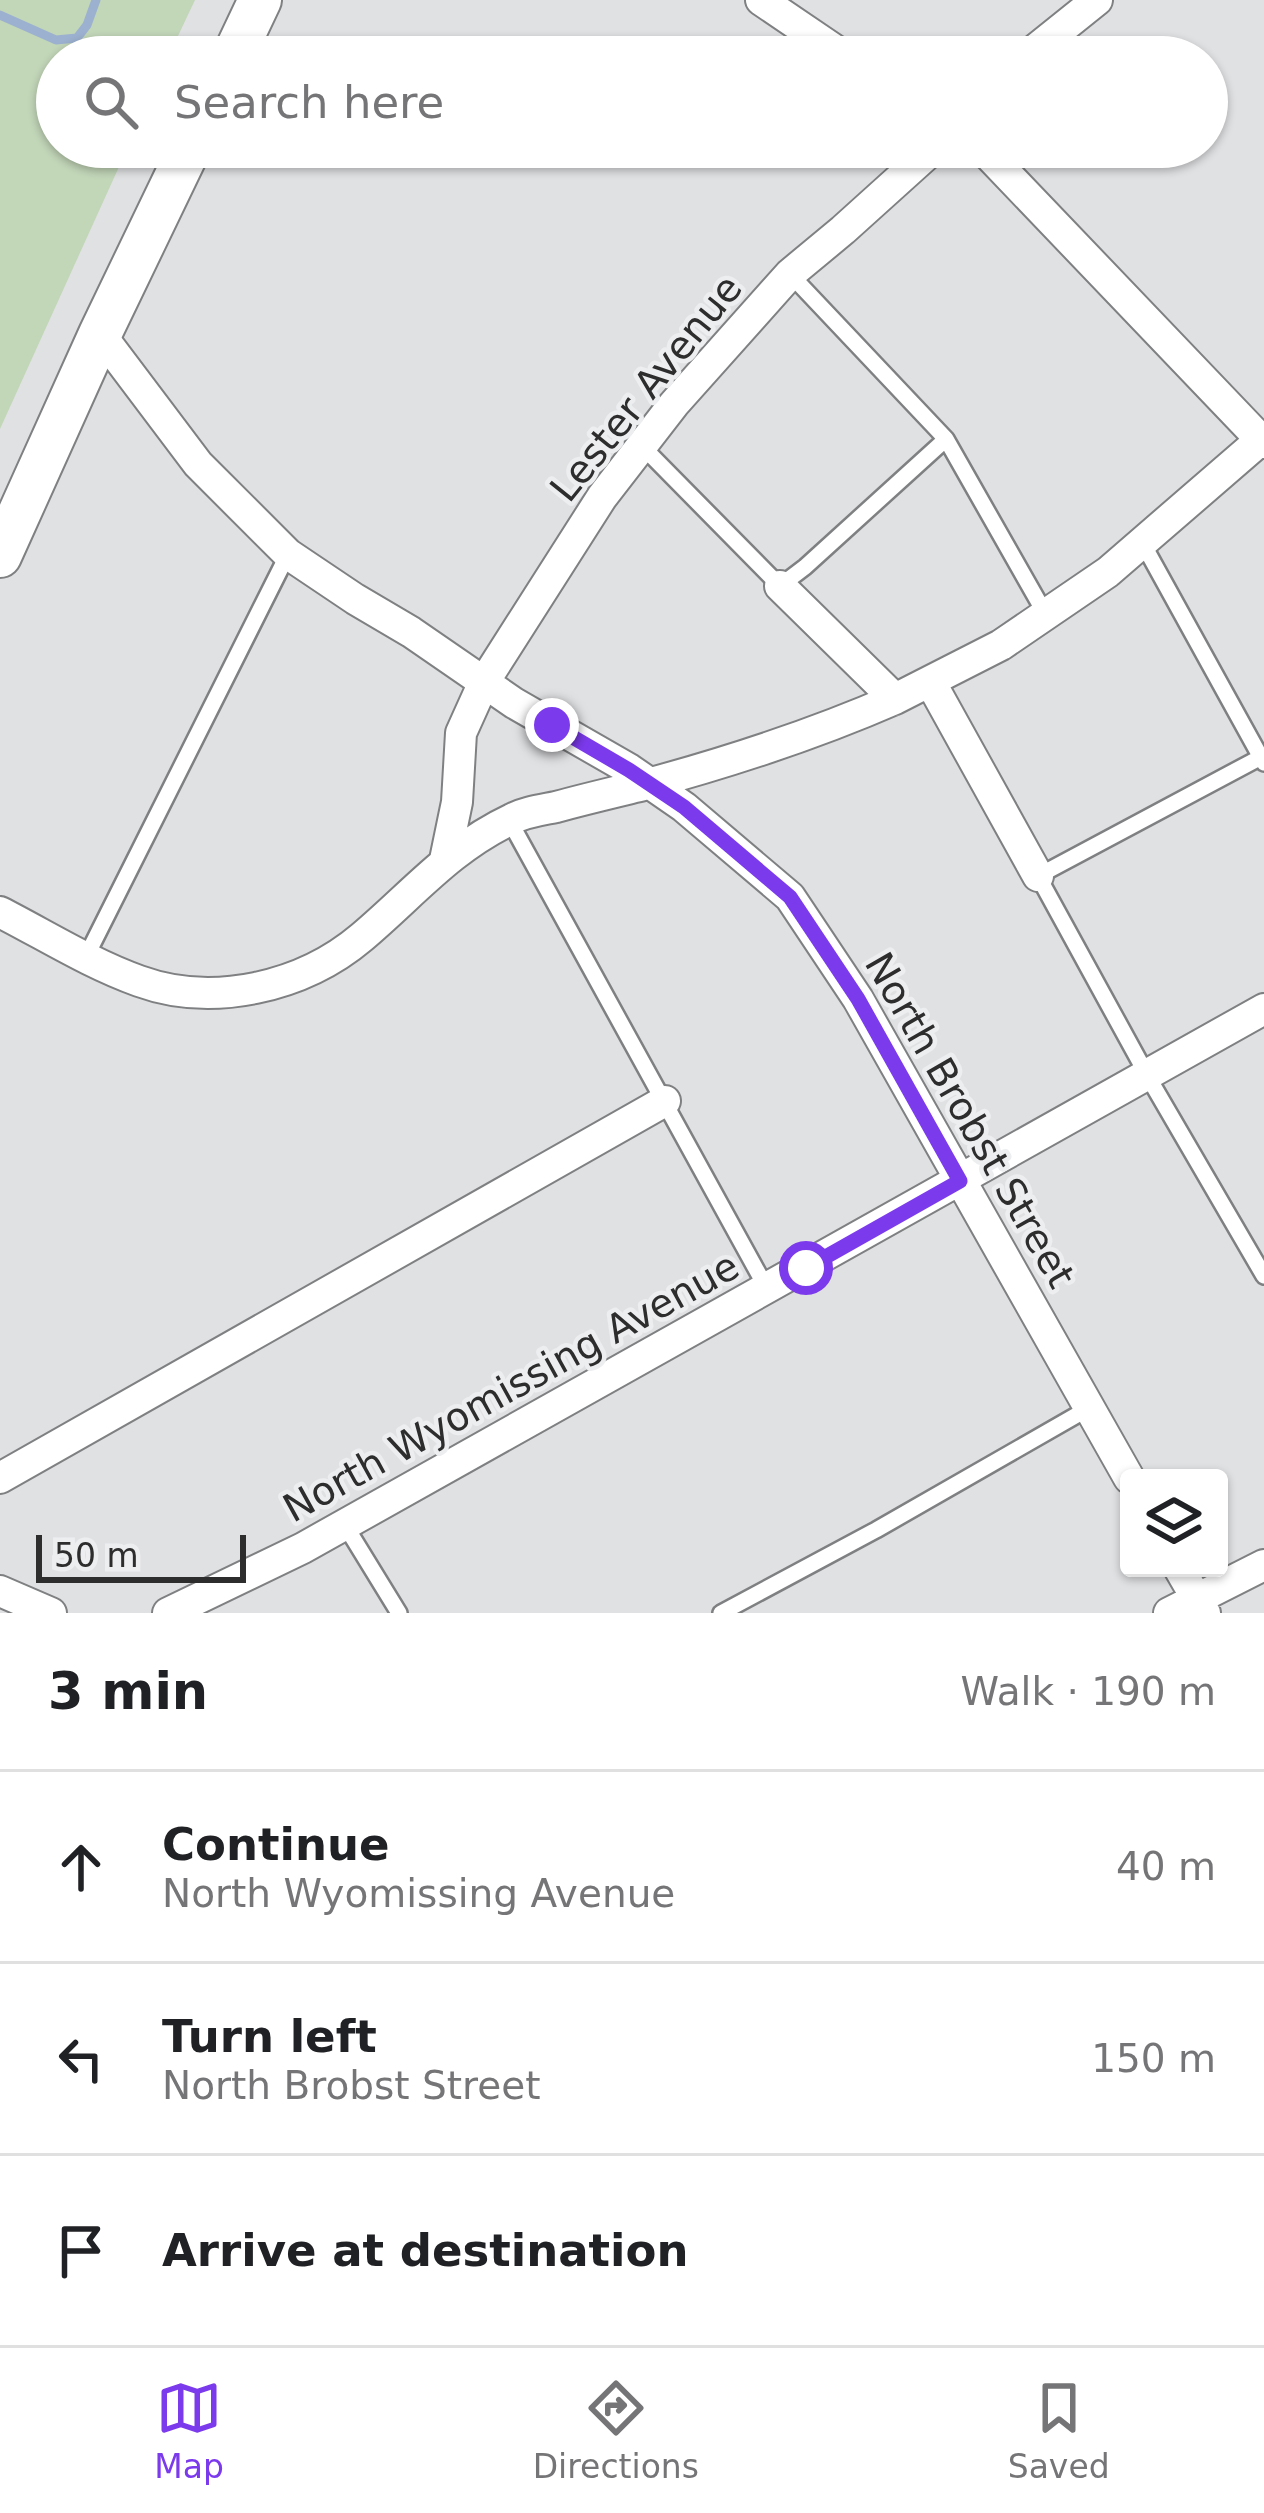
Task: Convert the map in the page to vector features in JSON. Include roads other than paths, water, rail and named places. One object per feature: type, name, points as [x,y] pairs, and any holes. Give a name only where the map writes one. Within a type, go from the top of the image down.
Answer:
[{"type":"main road","points":[[242,36],[260,0]]},
{"type":"main road","points":[[0,556],[180,168]]},
{"type":"street","points":[[760,0],[814,36]]},
{"type":"street","points":[[1052,36],[1097,0]]},
{"type":"street","name":"Lester Avenue","points":[[445,860],[457,802],[461,733],[484,682],[602,497],[640,444],[790,274],[911,168]]},
{"type":"street","points":[[0,911],[139,982],[207,992],[272,984],[347,948],[445,860],[509,820],[649,783],[855,717],[1001,644],[1108,572],[1263,440],[1001,168]]},
{"type":"street","name":"North Brobst Street","points":[[100,334],[198,464],[288,554],[649,783],[790,897],[858,999],[1124,1469]]},
{"type":"street","points":[[780,586],[895,699]]},
{"type":"street","points":[[931,682],[1038,876]]},
{"type":"street","name":"North Wyomissing Avenue","points":[[168,1613],[345,1525],[1264,1009]]},
{"type":"street","points":[[0,1478],[665,1101]]},
{"type":"street","points":[[1182,1577],[1190,1608],[1264,1564]]},
{"type":"street","points":[[0,1591],[51,1613]]},
{"type":"lane","points":[[790,274],[946,439],[1046,615]]},
{"type":"lane","points":[[640,444],[780,586],[946,439]]},
{"type":"lane","points":[[1142,542],[1262,760],[1038,876],[1264,1276]]},
{"type":"lane","points":[[86,957],[288,554]]},
{"type":"lane","points":[[509,820],[767,1289]]},
{"type":"lane","points":[[721,1613],[1090,1408]]},
{"type":"lane","points":[[345,1525],[400,1613]]},
{"type":"waterway","points":[[79,36],[96,0]]},
{"type":"waterway","points":[[0,15],[47,36]]}]
